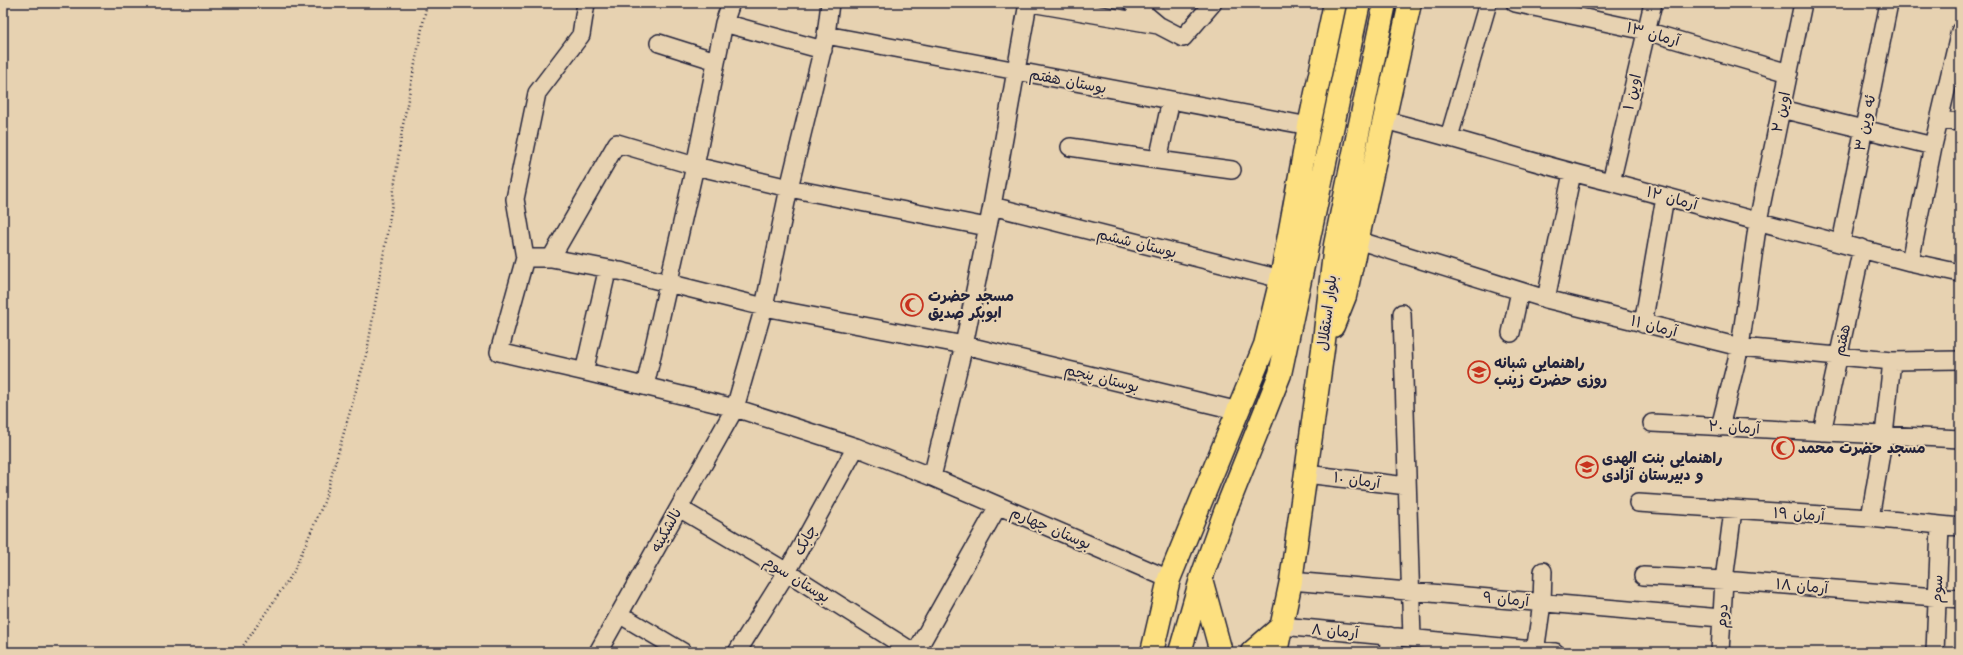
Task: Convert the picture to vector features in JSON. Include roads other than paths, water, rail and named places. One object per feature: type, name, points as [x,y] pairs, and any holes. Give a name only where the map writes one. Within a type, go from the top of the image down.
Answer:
[{"type":"main road","points":[[1152,652],[1169,579],[1265,345],[1281,279],[1309,126],[1334,3]]},
{"type":"main road","name":"بلوار استقلال","points":[[1180,652],[1201,579],[1228,505],[1280,374],[1359,3]]},
{"type":"main road","name":"بلوار استقلال","points":[[1276,652],[1291,581],[1323,349],[1335,245],[1385,3]]},
{"type":"main road","points":[[1323,349],[1345,296],[1410,3]]},
{"type":"main road","points":[[1201,579],[1221,652]]},
{"type":"main road","points":[[1252,652],[1282,626]]},
{"type":"street","points":[[525,258],[515,199],[537,93],[580,35],[586,3]]},
{"type":"street","points":[[645,386],[695,166],[724,23],[731,3]]},
{"type":"street","name":"نالشکینه","points":[[598,652],[735,408],[764,307],[789,188],[824,43],[830,3]]},
{"type":"street","points":[[932,477],[964,345],[1030,3],[1158,25]]},
{"type":"street","points":[[1132,3],[1158,25],[1183,38],[1213,3]]},
{"type":"street","points":[[1449,137],[1488,3]]},
{"type":"street","name":"آرمان ۱۳","points":[[1515,3],[1646,31],[1789,73]]},
{"type":"street","name":"اوین ۱","points":[[1611,182],[1653,3]]},
{"type":"street","name":"اوین ۲","points":[[1720,427],[1740,347],[1758,221],[1803,3]]},
{"type":"street","name":"ئه وین ۳","points":[[1841,243],[1889,3]]},
{"type":"street","name":"بوستان هفتم","points":[[724,23],[824,43],[1016,71],[1309,126]]},
{"type":"street","points":[[1910,262],[1933,146],[1960,31]]},
{"type":"street","points":[[659,42],[716,61]]},
{"type":"street","points":[[1158,160],[1171,100]]},
{"type":"street","points":[[1781,109],[1933,146]]},
{"type":"street","name":"آرمان ۱۲","points":[[1384,120],[1449,137],[1572,173],[1960,274]]},
{"type":"street","points":[[1940,120],[1960,122]]},
{"type":"street","points":[[551,258],[617,143],[695,166],[789,188],[987,227]]},
{"type":"street","points":[[1070,147],[1232,170]]},
{"type":"street","points":[[1546,299],[1572,173]]},
{"type":"street","points":[[1643,324],[1665,196]]},
{"type":"street","name":"بوستان ششم","points":[[992,206],[1281,279]]},
{"type":"street","name":"آرمان ۱۱","points":[[1358,240],[1546,299],[1740,347],[1892,360],[1960,360]]},
{"type":"street","name":"هفتم","points":[[1822,432],[1862,248]]},
{"type":"street","name":"بوستان پنجم","points":[[525,258],[551,258],[615,270],[764,307],[964,345],[1239,411]]},
{"type":"street","name":"بوستان چهارم","points":[[525,258],[499,352],[735,408],[856,447],[932,477],[1169,579]]},
{"type":"street","points":[[590,373],[585,368],[606,276],[610,271],[615,270]]},
{"type":"street","points":[[1511,333],[1520,291]]},
{"type":"street","points":[[1402,313],[1412,638]]},
{"type":"street","points":[[1870,518],[1884,435],[1892,360]]},
{"type":"street","name":"آرمان ۲۰","points":[[1652,423],[1960,439]]},
{"type":"street","name":"چابک","points":[[737,652],[787,572],[856,447]]},
{"type":"street","name":"آرمان ۱۰","points":[[1306,474],[1407,486]]},
{"type":"street","name":"آرمان ۱۹","points":[[1638,503],[1870,518],[1960,527]]},
{"type":"street","points":[[916,652],[998,506]]},
{"type":"street","name":"بوستان سوم","points":[[679,508],[787,572],[912,652]]},
{"type":"street","name":"دوم","points":[[1720,652],[1724,580],[1733,510]]},
{"type":"street","name":"سوم","points":[[1935,652],[1940,526]]},
{"type":"street","points":[[1536,651],[1542,602],[1543,571]]},
{"type":"street","name":"آرمان ۱۸","points":[[1643,576],[1724,580],[1960,599]]},
{"type":"street","name":"آرمان ۹","points":[[1291,581],[1722,618]]},
{"type":"street","points":[[619,614],[683,652]]},
{"type":"street","name":"آرمان ۸","points":[[1282,626],[1389,644],[1412,638],[1555,652]]},
{"type":"place","name":"مسجد حضرت ابوبکر صدیق","points":[[912,305]]},
{"type":"place","name":"راهنمایی شبانه روزی حضرت زینب","points":[[1479,372]]},
{"type":"place","name":"مسجد حضرت محمد","points":[[1783,448]]},
{"type":"place","name":"راهنمایی بنت الهدی و دبیرستان آزادی","points":[[1587,467]]}]
